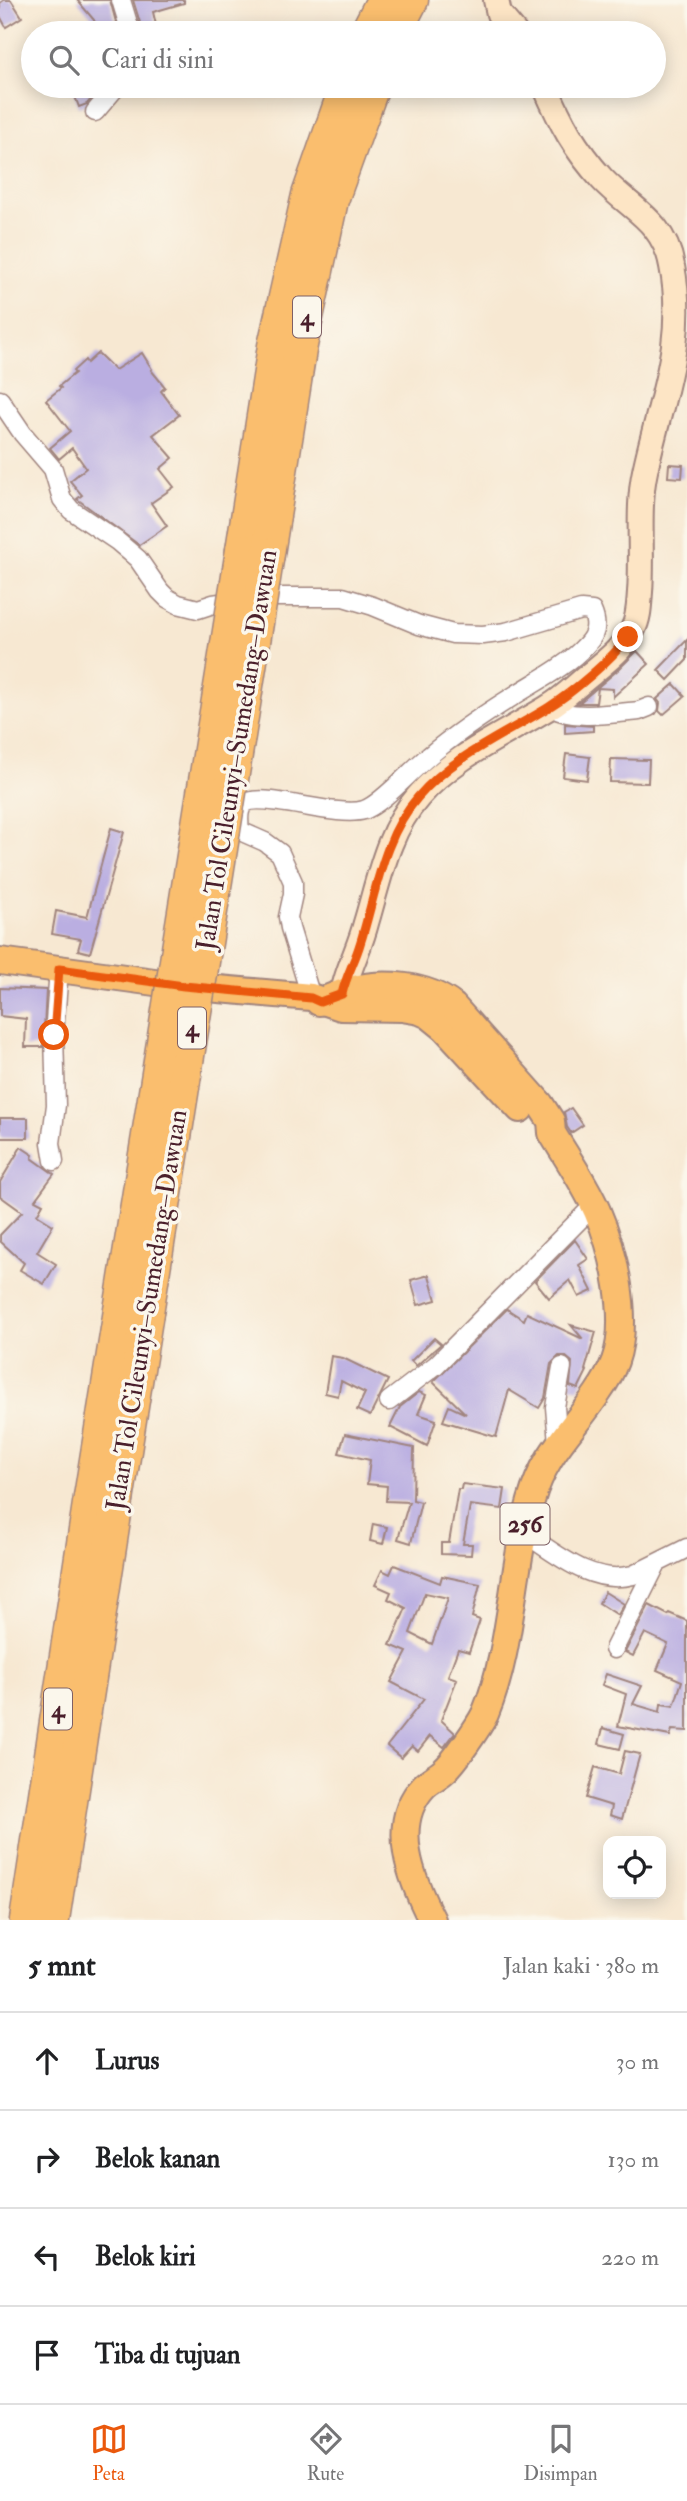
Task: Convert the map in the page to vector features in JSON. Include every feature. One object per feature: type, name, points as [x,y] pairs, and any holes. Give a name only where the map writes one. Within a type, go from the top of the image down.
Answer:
[{"type":"highway","points":[[372,21],[383,0]]},
{"type":"highway","points":[[402,21],[412,0]]},
{"type":"highway","name":"Jalan Tol Cileunyi–Sumedang–Dawuan","points":[[255,552],[274,345],[308,195],[342,98]]},
{"type":"highway","name":"Jalan Tol Cileunyi–Sumedang–Dawuan","points":[[26,1920],[103,1499],[255,552],[332,200],[369,98]]},
{"type":"highway","name":"Jalan Tol Cileunyi–Sumedang–Dawuan","points":[[53,1920],[103,1499]]},
{"type":"main road","name":"256","points":[[0,961],[184,986],[402,1008],[420,1011],[453,1023]]},
{"type":"main road","name":"256","points":[[328,1000],[352,989],[398,986],[440,996],[453,1023],[492,1066],[540,1104],[551,1121],[552,1133],[594,1205],[608,1241],[618,1284],[620,1326],[616,1360],[598,1393],[558,1443],[531,1499],[502,1653],[484,1716],[447,1769],[423,1787],[410,1810],[405,1829],[409,1866],[432,1920]]},
{"type":"street","points":[[121,0],[127,21]]},
{"type":"street","points":[[496,0],[499,14],[505,21]]},
{"type":"street","points":[[95,112],[107,98]]},
{"type":"street","points":[[328,1000],[359,948],[386,854],[399,824],[417,798],[462,759],[551,706],[612,656],[628,637],[637,618],[641,582],[644,474],[673,366],[677,329],[672,265],[659,232],[604,182],[584,158],[563,129],[550,98]]},
{"type":"street","points":[[0,400],[53,469],[62,499],[71,510],[117,541],[138,559],[160,591],[178,604],[198,609],[213,604],[261,597],[343,597],[419,625],[453,634],[483,635],[506,632],[581,610],[592,611],[595,632],[588,644],[567,663],[457,733],[399,781],[378,803],[362,811],[332,812],[274,800],[253,799],[243,805],[239,815],[240,831],[265,842],[281,853],[293,882],[288,917],[290,928],[328,1000]]},
{"type":"street","points":[[551,706],[557,711],[571,714],[639,711],[649,707]]},
{"type":"street","points":[[54,1161],[51,1143],[56,1105],[54,1035],[59,969]]},
{"type":"street","points":[[389,1401],[436,1365],[594,1205]]},
{"type":"street","points":[[558,1443],[555,1407],[562,1367]]},
{"type":"street","points":[[523,1532],[598,1577],[624,1578],[687,1548]]},
{"type":"street","points":[[614,1649],[656,1565]]},
{"type":"building","points":[[11,0],[22,17],[6,27],[0,16],[0,3]]},
{"type":"building","points":[[77,0],[110,0],[116,21],[94,20]]},
{"type":"building","points":[[133,0],[184,0],[184,3],[153,12],[155,21],[140,21]]},
{"type":"building","points":[[76,98],[92,98],[87,104],[79,107]]},
{"type":"building","points":[[98,353],[115,370],[142,353],[165,387],[161,391],[179,415],[153,435],[173,458],[160,469],[174,487],[151,503],[167,526],[139,545],[77,499],[82,495],[70,481],[86,468],[72,448],[59,459],[50,448],[70,431],[46,400],[61,388],[59,386],[75,373],[73,371],[85,360],[87,363]]},
{"type":"building","points":[[669,464],[683,465],[682,478],[668,477]]},
{"type":"building","points":[[687,640],[687,660],[668,680],[658,670]]},
{"type":"building","points":[[637,651],[649,664],[613,697],[613,689],[598,688],[596,703],[579,703],[619,669]]},
{"type":"building","points":[[674,684],[685,696],[663,715],[659,711],[660,703],[657,699]]},
{"type":"building","points":[[565,724],[593,726],[593,731],[565,733]]},
{"type":"building","points":[[566,754],[590,757],[587,780],[563,777]]},
{"type":"building","points":[[611,759],[649,760],[648,783],[610,782]]},
{"type":"building","points":[[111,828],[124,832],[90,953],[78,950],[81,939],[52,934],[56,911],[87,917]]},
{"type":"building","points":[[0,988],[46,990],[43,1047],[25,1047],[26,1019],[0,1016]]},
{"type":"building","points":[[571,1108],[583,1125],[571,1133],[564,1112]]},
{"type":"building","points":[[0,1118],[28,1118],[28,1138],[0,1138]]},
{"type":"building","points":[[21,1147],[54,1174],[35,1200],[43,1204],[37,1215],[53,1225],[37,1252],[56,1264],[44,1284],[20,1270],[24,1263],[0,1241],[0,1235],[22,1212],[0,1196],[0,1182]]},
{"type":"building","points":[[575,1240],[588,1259],[579,1265],[592,1291],[579,1297],[570,1280],[549,1298],[535,1281]]},
{"type":"building","points":[[429,1275],[436,1300],[418,1305],[411,1280]]},
{"type":"building","points":[[507,1309],[524,1320],[527,1313],[583,1339],[571,1325],[596,1332],[585,1370],[587,1371],[578,1389],[570,1386],[572,1362],[565,1356],[559,1356],[551,1364],[545,1398],[539,1408],[509,1390],[496,1437],[443,1421],[449,1406],[466,1414],[433,1382]]},
{"type":"building","points":[[434,1338],[441,1344],[416,1366],[411,1361]]},
{"type":"building","points":[[331,1356],[343,1358],[388,1380],[370,1416],[357,1410],[365,1393],[341,1381],[338,1396],[325,1393]]},
{"type":"building","points":[[419,1392],[426,1395],[418,1414],[436,1420],[427,1446],[390,1427],[400,1407]]},
{"type":"building","points":[[345,1434],[414,1448],[413,1500],[421,1502],[411,1543],[398,1539],[409,1502],[386,1501],[387,1486],[367,1484],[370,1460],[339,1453]]},
{"type":"building","points":[[462,1484],[505,1489],[502,1509],[470,1505],[463,1544],[472,1544],[471,1555],[441,1554],[441,1543],[449,1543],[458,1489],[461,1489]]},
{"type":"building","points":[[373,1524],[387,1527],[383,1544],[370,1541]]},
{"type":"building","points":[[394,1565],[440,1583],[442,1576],[480,1584],[472,1617],[480,1620],[469,1652],[458,1649],[448,1676],[457,1679],[441,1720],[455,1733],[444,1747],[430,1736],[418,1751],[412,1746],[401,1758],[387,1746],[424,1699],[391,1682],[407,1652],[390,1645],[406,1608],[388,1599],[391,1592],[375,1585],[382,1570],[390,1574]],"holes":[[[425,1593],[448,1598],[432,1644],[410,1633]]]},
{"type":"building","points":[[605,1592],[624,1604],[618,1615],[599,1603]]},
{"type":"building","points":[[649,1605],[687,1621],[687,1731],[672,1730],[670,1736],[618,1726],[626,1694],[602,1685],[606,1674],[642,1686],[633,1704],[660,1712],[661,1704],[674,1706],[682,1681],[657,1670],[668,1644],[645,1633],[633,1656],[625,1652]]},
{"type":"building","points":[[603,1728],[624,1734],[620,1749],[599,1744]]},
{"type":"building","points":[[625,1751],[640,1754],[622,1819],[610,1815],[612,1806],[586,1798],[595,1767],[619,1774]]},
{"type":"route","points":[[54,1035],[59,969],[184,986],[311,998],[320,1002],[342,994],[359,948],[386,854],[399,824],[417,798],[462,759],[551,706],[612,656],[628,637]]}]
